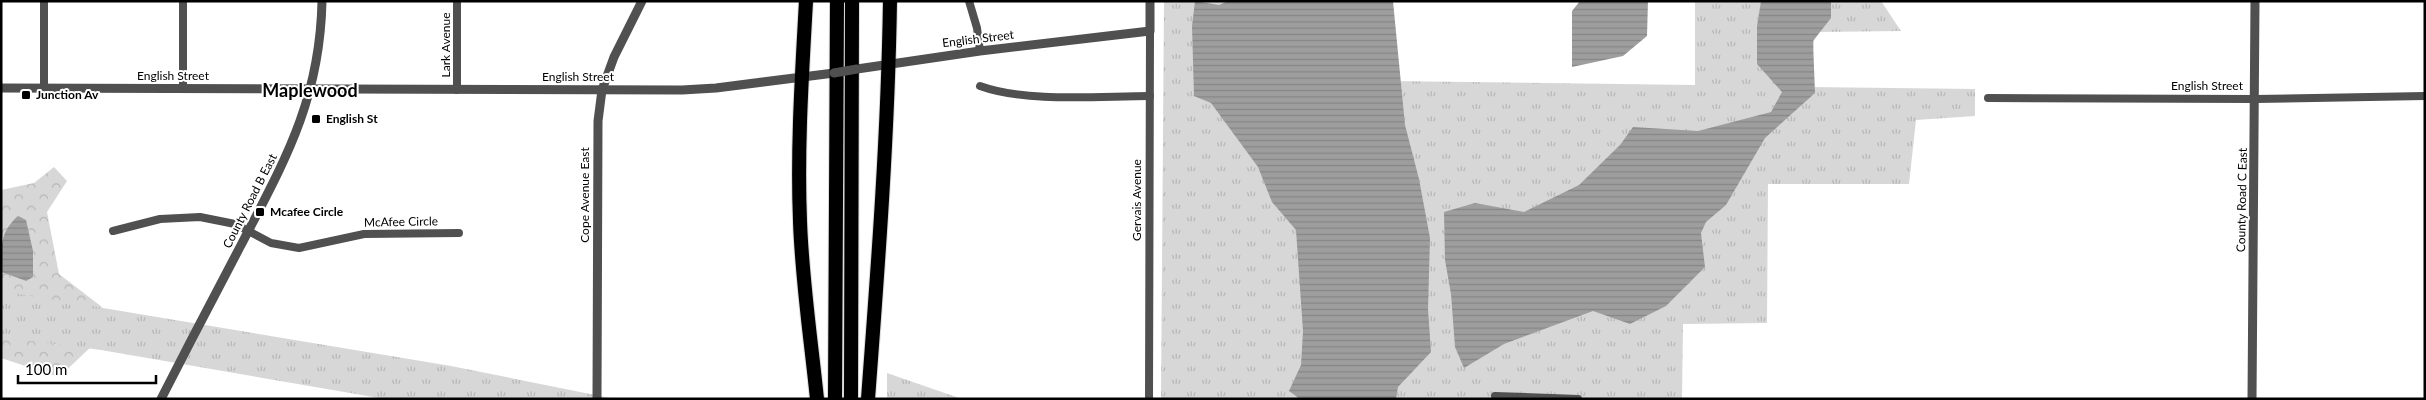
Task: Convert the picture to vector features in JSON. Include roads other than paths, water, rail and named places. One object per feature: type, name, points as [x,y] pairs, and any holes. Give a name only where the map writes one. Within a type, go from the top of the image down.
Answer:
[{"type":"highway","points":[[806,1],[802,79],[800,220],[802,259],[817,399]]},
{"type":"highway","points":[[835,399],[837,1]]},
{"type":"highway","points":[[851,399],[852,1]]},
{"type":"highway","points":[[868,399],[889,64],[890,1]]},
{"type":"street","points":[[44,1],[44,88]]},
{"type":"street","points":[[183,1],[183,88]]},
{"type":"street","name":"County Road B East","points":[[161,399],[294,141],[311,90],[319,45],[322,1]]},
{"type":"street","name":"Lark Avenue","points":[[457,1],[457,90]]},
{"type":"street","name":"Cope Avenue East","points":[[597,399],[598,136],[602,90],[614,57],[642,1]]},
{"type":"street","points":[[968,1],[977,28],[980,51]]},
{"type":"street","name":"Gervais Avenue","points":[[1149,399],[1150,1]]},
{"type":"street","name":"County Road C East","points":[[2252,399],[2255,1]]},
{"type":"street","name":"English Street","points":[[1,88],[311,90],[712,89],[802,79],[817,75],[980,51],[1150,31]]},
{"type":"street","points":[[980,86],[995,92],[1047,96],[1150,96]]},
{"type":"street","name":"English Street","points":[[1988,98],[2255,99],[2425,96]]},
{"type":"street","name":"McAfee Circle","points":[[113,231],[160,219],[200,216],[235,224],[271,243],[299,248],[356,234],[459,233]]},
{"type":"street","points":[[1495,396],[1578,399]]},
{"type":"place","name":"Junction Av","points":[[26,95]]},
{"type":"place","name":"English St","points":[[316,119]]},
{"type":"place","name":"Mcafee Circle","points":[[260,212]]},
{"type":"district","name":"Maplewood","points":[[310,91]]}]
